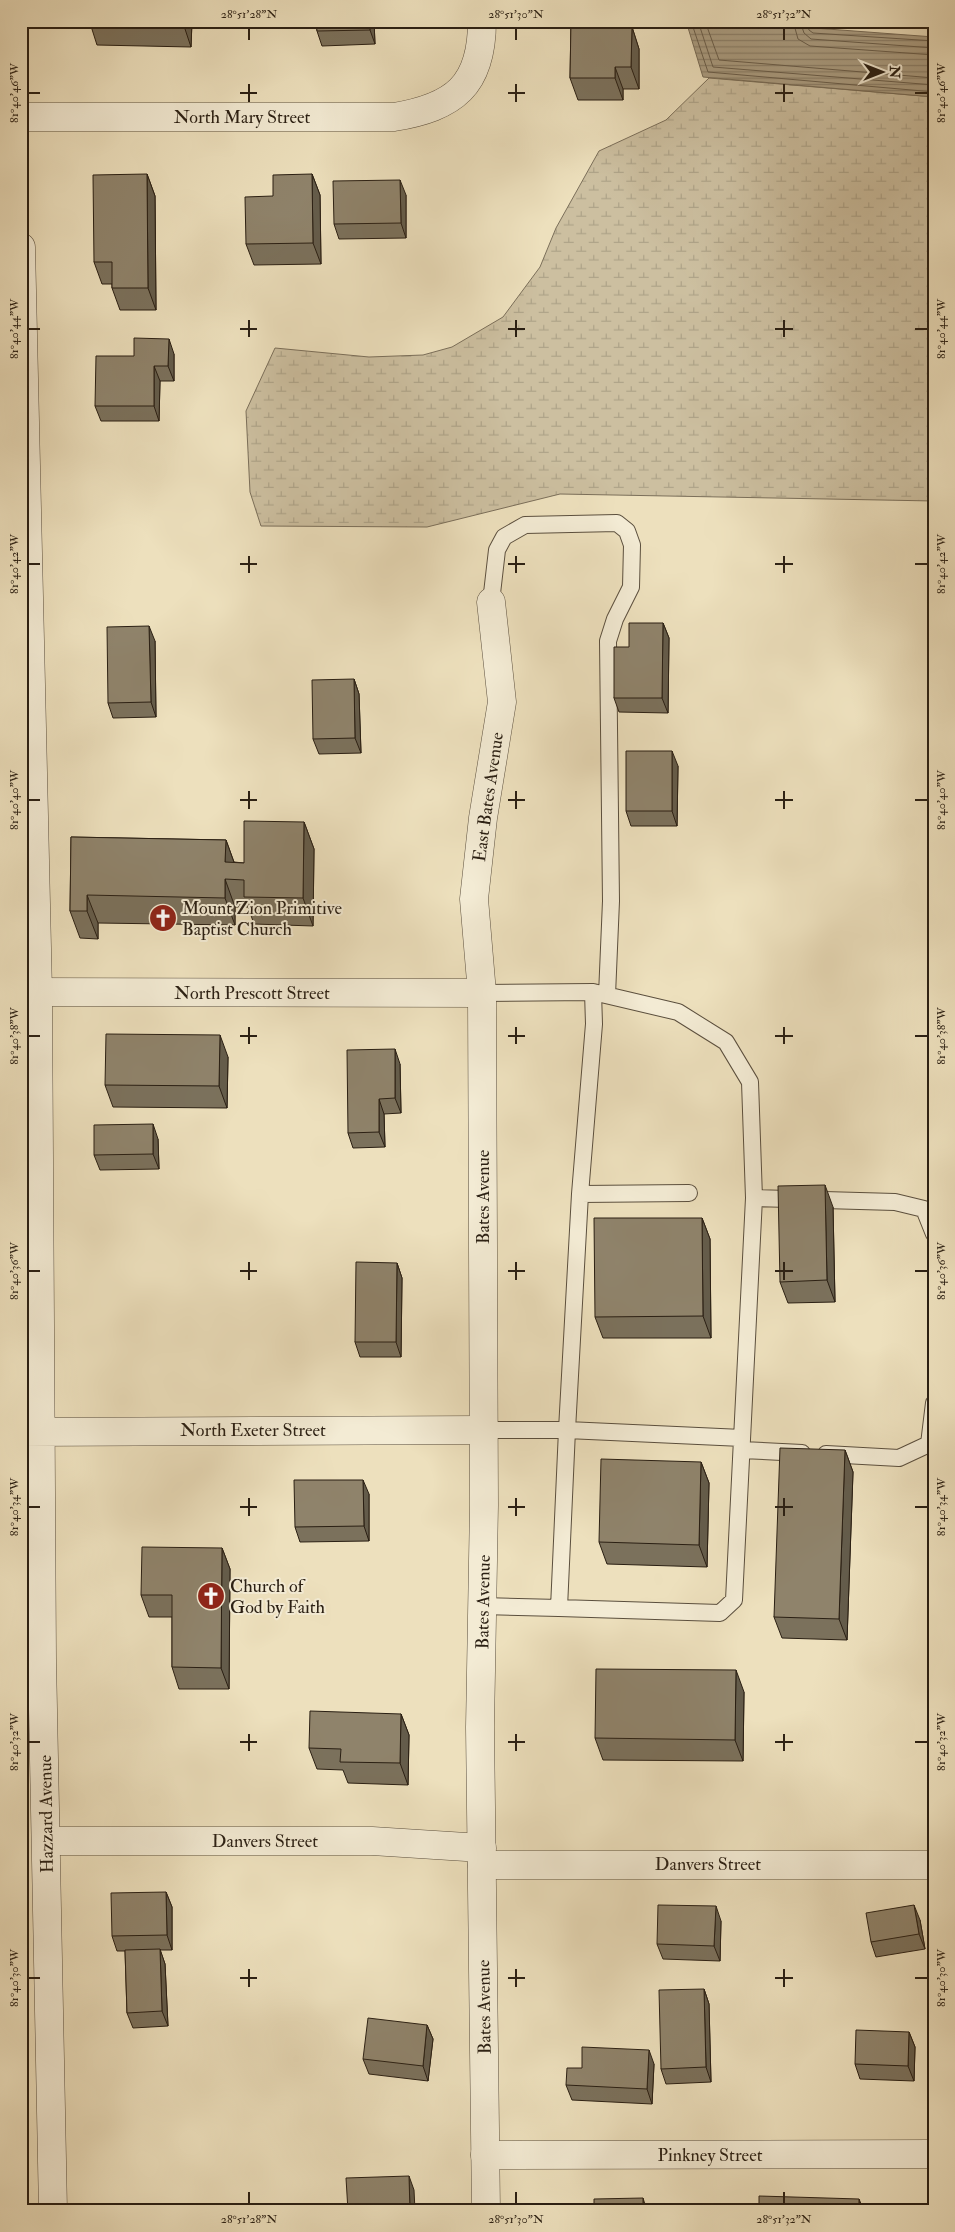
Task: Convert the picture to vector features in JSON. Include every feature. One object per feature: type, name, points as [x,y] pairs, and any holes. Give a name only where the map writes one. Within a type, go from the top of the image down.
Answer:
[{"type":"street","name":"North Mary Street","points":[[21,117],[394,117],[421,113],[457,94],[475,69],[482,43],[482,21]]},
{"type":"street","name":"Hazzard Avenue","points":[[21,247],[30,992],[30,1432],[42,1660],[53,2211]]},
{"type":"street","name":"East Bates Avenue","points":[[482,993],[474,900],[483,818],[502,702],[491,602]]},
{"type":"street","name":"North Prescott Street","points":[[30,992],[482,993]]},
{"type":"street","name":"Bates Avenue","points":[[482,993],[484,1430],[480,1727],[486,2211]]},
{"type":"street","name":"North Exeter Street","points":[[30,1432],[484,1430]]},
{"type":"street","name":"Danvers Street","points":[[46,1841],[372,1841],[482,1856],[934,1865]]},
{"type":"street","name":"Pinkney Street","points":[[485,2155],[934,2154]]},
{"type":"lane","points":[[491,602],[497,550],[504,537],[525,525],[617,523],[627,531],[632,545],[631,587],[615,619],[608,641],[611,901],[600,994],[594,1024],[580,1194],[567,1430],[560,1608]]},
{"type":"lane","points":[[482,993],[600,994],[678,1012],[726,1042],[750,1082],[754,1198],[734,1600],[720,1613],[482,1606]]},
{"type":"lane","points":[[580,1194],[689,1193]]},
{"type":"lane","points":[[754,1198],[895,1202],[924,1210],[934,1234]]},
{"type":"lane","points":[[484,1430],[567,1430],[899,1458],[929,1444],[934,1403]]},
{"type":"green space","points":[[709,78],[934,97],[934,501],[560,494],[427,527],[261,526],[250,492],[246,411],[275,348],[369,357],[423,355],[452,347],[503,317],[540,267],[556,228],[599,151],[666,120]]},
{"type":"water","points":[[686,21],[811,21],[814,28],[934,37],[934,97],[703,77]]},
{"type":"building","points":[[90,21],[184,21],[184,26],[90,23]]},
{"type":"building","points":[[316,21],[369,21],[370,30],[317,31]]},
{"type":"building","points":[[571,21],[616,21],[616,27],[632,27],[631,67],[615,67],[615,78],[570,78]]},
{"type":"building","points":[[147,174],[148,288],[112,288],[112,262],[94,262],[93,175]]},
{"type":"building","points":[[312,174],[313,243],[246,244],[245,197],[273,196],[273,175]]},
{"type":"building","points":[[400,180],[401,223],[334,224],[333,181]]},
{"type":"building","points":[[134,338],[169,339],[168,366],[154,366],[154,406],[95,406],[96,356],[134,356]]},
{"type":"building","points":[[629,623],[663,623],[662,698],[614,698],[614,647],[629,647]]},
{"type":"building","points":[[149,626],[151,702],[108,703],[107,627]]},
{"type":"building","points":[[354,679],[355,738],[313,739],[312,680]]},
{"type":"building","points":[[626,751],[672,751],[672,811],[626,811]]},
{"type":"building","points":[[244,821],[304,822],[303,898],[244,897],[244,880],[225,879],[225,898],[87,895],[87,911],[70,911],[71,837],[226,840],[225,862],[244,863]]},
{"type":"building","points":[[106,1034],[220,1035],[219,1086],[105,1085]]},
{"type":"building","points":[[395,1049],[395,1098],[379,1099],[379,1132],[348,1133],[347,1050]]},
{"type":"building","points":[[153,1124],[153,1154],[94,1155],[94,1125]]},
{"type":"building","points":[[825,1185],[827,1280],[780,1282],[778,1186]]},
{"type":"building","points":[[594,1218],[702,1218],[703,1316],[595,1317]]},
{"type":"building","points":[[356,1262],[397,1263],[396,1342],[355,1342]]},
{"type":"building","points":[[780,1448],[845,1450],[839,1619],[774,1617]]},
{"type":"building","points":[[601,1459],[701,1462],[699,1545],[599,1542]]},
{"type":"building","points":[[294,1480],[363,1480],[364,1526],[295,1527]]},
{"type":"building","points":[[142,1547],[222,1548],[221,1668],[172,1667],[172,1595],[141,1595]]},
{"type":"building","points":[[596,1669],[736,1670],[735,1740],[595,1738]]},
{"type":"building","points":[[310,1711],[401,1714],[400,1763],[340,1762],[341,1749],[309,1748]]},
{"type":"building","points":[[166,1892],[167,1935],[112,1936],[111,1893]]},
{"type":"building","points":[[658,1905],[716,1906],[714,1946],[657,1944]]},
{"type":"building","points":[[914,1905],[919,1934],[871,1942],[866,1913]]},
{"type":"building","points":[[160,1949],[162,2011],[127,2013],[125,1950]]},
{"type":"building","points":[[704,1989],[706,2067],[661,2069],[659,1990]]},
{"type":"building","points":[[368,2018],[427,2025],[423,2066],[363,2059]]},
{"type":"building","points":[[856,2030],[909,2032],[908,2066],[855,2064]]},
{"type":"building","points":[[582,2047],[649,2050],[647,2089],[566,2085],[567,2068],[582,2068]]},
{"type":"building","points":[[409,2176],[410,2211],[348,2211],[346,2178]]},
{"type":"building","points":[[759,2196],[859,2199],[859,2211],[759,2211]]},
{"type":"building","points":[[643,2198],[643,2211],[594,2211],[594,2199]]},
{"type":"place","name":"Mount Zion Primitive Baptist Church","points":[[163,918]]},
{"type":"place","name":"Church of God by Faith","points":[[211,1596]]}]
